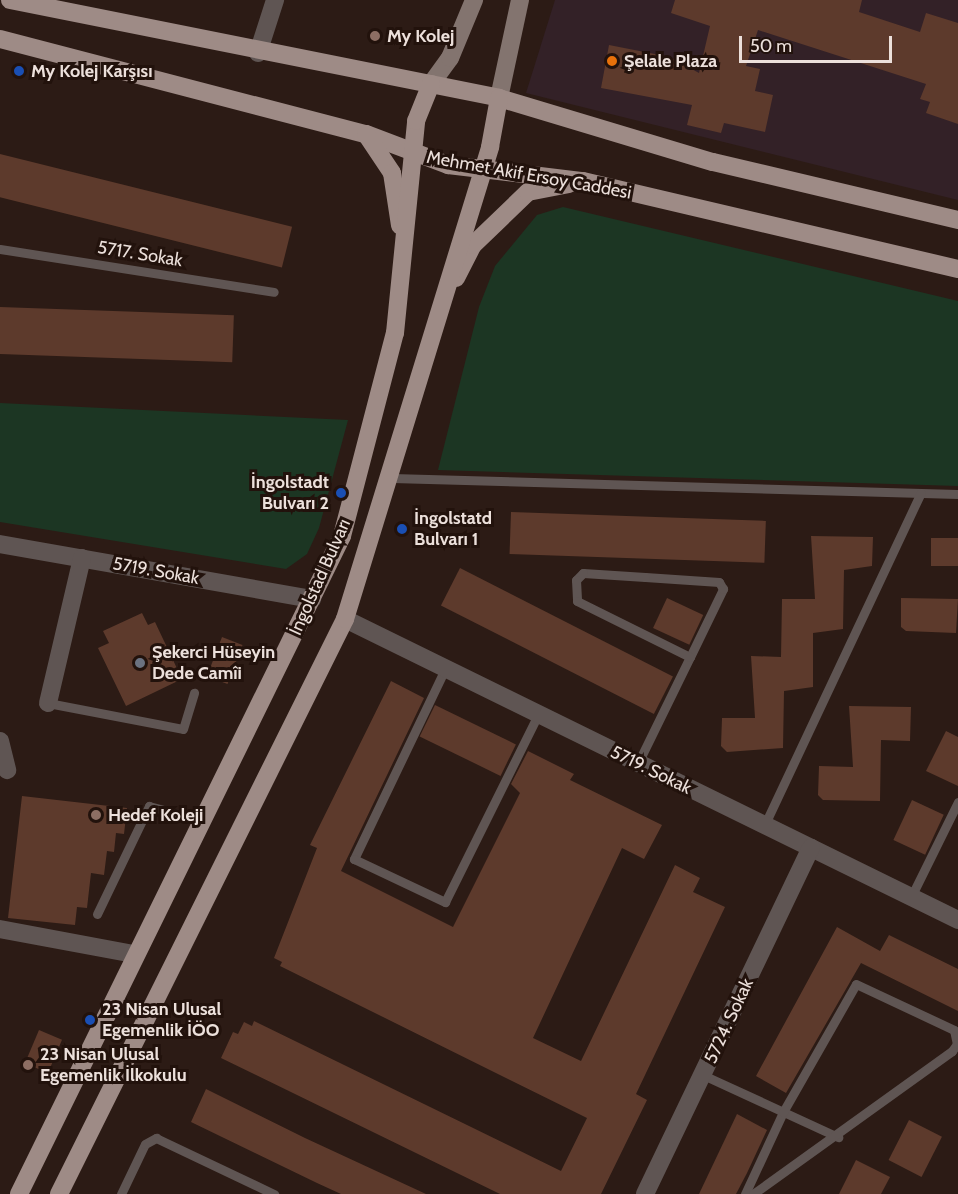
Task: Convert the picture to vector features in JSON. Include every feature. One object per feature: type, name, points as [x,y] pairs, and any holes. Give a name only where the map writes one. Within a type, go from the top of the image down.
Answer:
[{"type":"main road","points":[[10,0],[258,53],[499,98],[713,162],[958,220]]},
{"type":"main road","points":[[431,84],[450,58],[474,0]]},
{"type":"main road","points":[[499,98],[520,0]]},
{"type":"main road","name":"Mehmet Akif Ersoy Caddesi","points":[[0,39],[366,134],[415,155],[482,168],[583,181],[958,268]]},
{"type":"main road","name":"İngolstad Bulvarı","points":[[19,1194],[134,954],[342,536],[383,389],[403,258],[415,155],[416,121],[431,84]]},
{"type":"main road","name":"İngolstad Bulvarı","points":[[59,1194],[345,619],[392,478],[433,322],[482,168],[499,98]]},
{"type":"main road","points":[[366,134],[392,172],[403,258]]},
{"type":"main road","points":[[433,322],[473,245],[494,220],[528,192],[583,181]]},
{"type":"street","points":[[258,53],[275,0]]},
{"type":"street","name":"5719. Sokak","points":[[0,544],[312,599]]},
{"type":"street","points":[[48,703],[82,558]]},
{"type":"street","name":"5719. Sokak","points":[[345,619],[958,920]]},
{"type":"street","points":[[0,741],[7,770]]},
{"type":"street","name":"5724. Sokak","points":[[645,1194],[811,848]]},
{"type":"street","points":[[0,928],[134,954]]},
{"type":"lane","name":"5717. Sokak","points":[[0,249],[274,292]]},
{"type":"lane","points":[[392,478],[958,494]]},
{"type":"lane","points":[[764,826],[921,493]]},
{"type":"lane","points":[[638,763],[690,657],[723,589],[719,582],[583,573],[576,580],[577,602],[690,657]]},
{"type":"lane","points":[[445,669],[354,859],[445,902],[538,715]]},
{"type":"lane","points":[[48,703],[183,729],[194,693]]},
{"type":"lane","points":[[911,897],[958,802]]},
{"type":"lane","points":[[98,914],[149,806],[201,819]]},
{"type":"lane","points":[[744,1194],[783,1112],[856,984],[954,1030],[957,1044],[952,1051],[838,1137],[753,1194]]},
{"type":"lane","points":[[703,1075],[838,1137]]},
{"type":"lane","points":[[121,1194],[145,1144],[156,1138],[274,1194]]},
{"type":"shaded area","points":[[555,0],[958,0],[958,200],[526,93]]},
{"type":"green space","points":[[563,207],[958,301],[958,486],[438,470],[479,307],[495,266],[537,215]]},
{"type":"green space","points":[[0,403],[348,420],[319,528],[307,554],[286,569],[0,522]]},
{"type":"building","points":[[675,0],[862,0],[859,12],[920,32],[926,13],[958,23],[958,124],[926,113],[930,102],[920,99],[926,84],[758,30],[746,66],[760,69],[755,91],[773,95],[765,132],[724,123],[721,133],[687,125],[692,105],[601,88],[609,45],[670,57],[699,73],[710,26],[671,13]]},
{"type":"building","points":[[0,154],[292,227],[282,268],[0,197]]},
{"type":"building","points":[[0,307],[234,315],[232,362],[0,354]]},
{"type":"building","points":[[511,512],[766,521],[764,563],[510,554]]},
{"type":"building","points":[[811,536],[873,537],[872,566],[844,570],[843,629],[813,633],[813,687],[784,691],[783,748],[727,752],[721,746],[722,718],[755,718],[751,656],[781,657],[782,599],[815,599]]},
{"type":"building","points":[[931,538],[958,538],[958,566],[931,566]]},
{"type":"building","points":[[460,568],[673,677],[654,714],[441,605]]},
{"type":"building","points":[[667,598],[703,615],[689,645],[653,628]]},
{"type":"building","points":[[901,598],[958,599],[956,633],[906,631],[901,627]]},
{"type":"building","name":"Şekerci Hüseyin Dede Camîi","points":[[142,613],[148,625],[155,622],[182,679],[126,706],[98,648],[109,643],[103,631]]},
{"type":"building","points":[[222,637],[243,645],[227,684],[207,676]]},
{"type":"building","points":[[391,681],[424,698],[341,871],[453,927],[520,793],[511,784],[528,751],[574,774],[570,780],[662,825],[644,859],[622,848],[533,1038],[581,1061],[675,865],[700,878],[693,892],[725,907],[636,1094],[647,1100],[601,1194],[500,1194],[221,1058],[233,1032],[238,1034],[244,1022],[252,1026],[254,1021],[561,1171],[587,1118],[280,966],[282,962],[274,958],[317,848],[310,845]]},
{"type":"building","points":[[435,705],[516,744],[501,776],[420,736]]},
{"type":"building","points":[[849,706],[911,707],[910,741],[881,740],[880,801],[823,800],[818,795],[819,766],[853,767]]},
{"type":"building","points":[[946,731],[958,737],[958,786],[926,771]]},
{"type":"building","points":[[22,796],[127,808],[124,834],[116,833],[114,852],[107,851],[104,875],[91,873],[87,908],[77,907],[75,925],[8,918]]},
{"type":"building","points":[[912,800],[944,815],[925,855],[893,840]]},
{"type":"building","points":[[837,927],[880,951],[889,935],[958,969],[958,1011],[861,963],[786,1093],[756,1076]]},
{"type":"building","points":[[39,1030],[62,1040],[48,1073],[25,1063]]},
{"type":"building","points":[[206,1089],[426,1194],[341,1194],[317,1183],[191,1122]]},
{"type":"building","points":[[737,1114],[767,1130],[747,1173],[736,1194],[699,1194]]},
{"type":"building","points":[[909,1120],[942,1137],[922,1177],[889,1160]]},
{"type":"building","points":[[856,1160],[890,1177],[881,1194],[839,1194]]},
{"type":"place","name":"My Kolej","points":[[375,36]]},
{"type":"place","name":"Şelale Plaza","points":[[612,61]]},
{"type":"place","name":"My Kolej Karşısı","points":[[19,71]]},
{"type":"place","name":"İngolstadt Bulvarı 2","points":[[341,493]]},
{"type":"place","name":"İngolstatd Bulvarı 1","points":[[402,529]]},
{"type":"place","name":"Şekerci Hüseyin Dede Camîi","points":[[140,663]]},
{"type":"place","name":"Hedef Koleji","points":[[96,815]]},
{"type":"place","name":"23 Nisan Ulusal Egemenlik İÖO","points":[[90,1020]]},
{"type":"place","name":"23 Nisan Ulusal Egemenlik İlkokulu","points":[[28,1065]]}]
